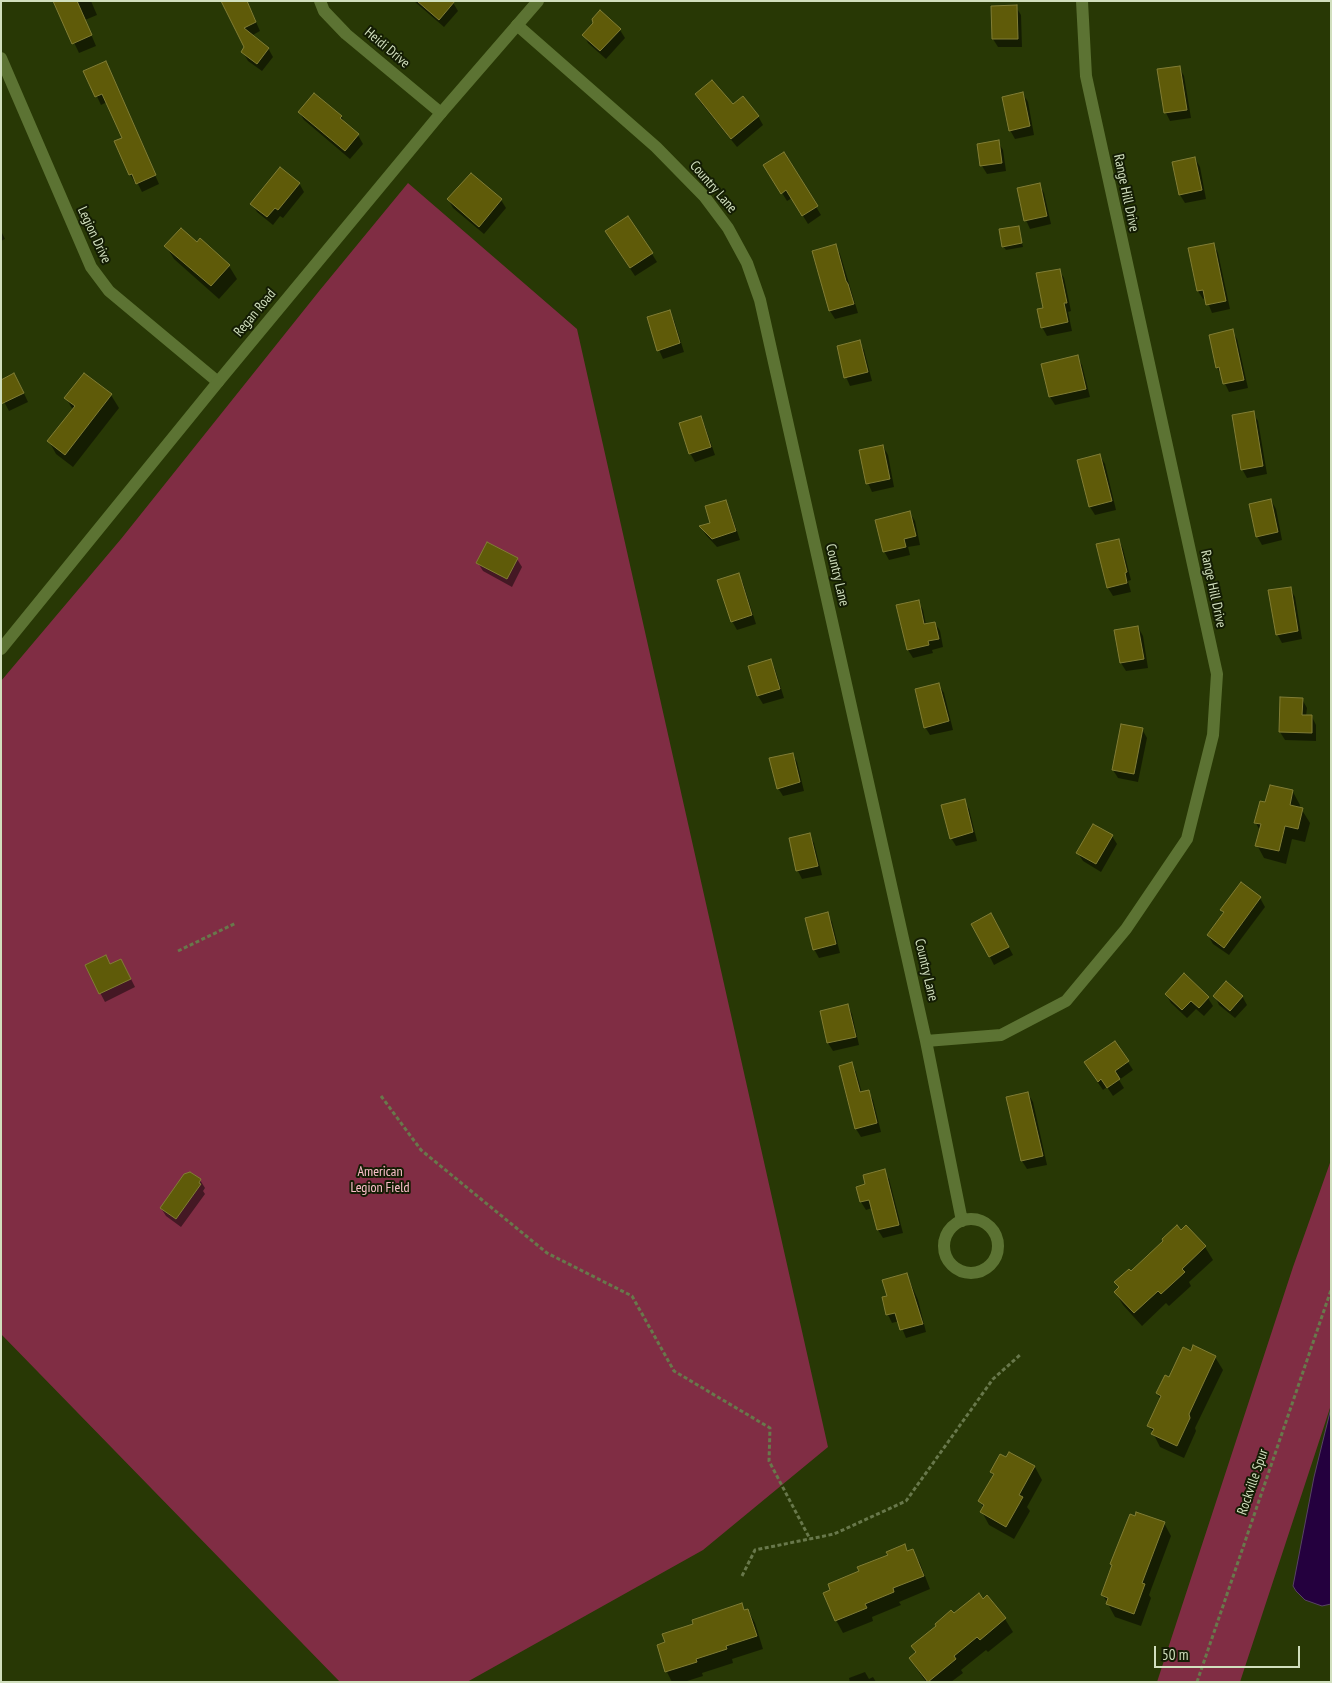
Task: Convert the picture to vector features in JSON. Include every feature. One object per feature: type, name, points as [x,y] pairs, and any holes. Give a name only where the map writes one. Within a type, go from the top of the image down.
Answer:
[{"type":"street","name":"Heidi Drive","points":[[320,1],[324,11],[346,34],[441,113]]},
{"type":"street","name":"Regan Road","points":[[1,649],[218,382],[441,113],[538,1]]},
{"type":"street","name":"Range Hill Drive","points":[[926,1041],[1001,1035],[1066,1001],[1126,930],[1187,839],[1212,735],[1216,674],[1086,76],[1082,1]]},
{"type":"street","name":"Country Lane","points":[[517,25],[656,147],[704,196],[728,228],[746,263],[760,300],[926,1041],[962,1221]]},
{"type":"street","name":"Legion Drive","points":[[1,58],[90,267],[109,291],[218,382]]},
{"type":"street","points":[[972,1219],[981,1221],[990,1226],[997,1238],[998,1244],[995,1257],[987,1268],[978,1272],[965,1272],[956,1268],[949,1261],[945,1252],[947,1233],[953,1225],[962,1221],[972,1219]]},
{"type":"path","points":[[178,951],[236,922]]},
{"type":"path","points":[[380,1096],[421,1150],[547,1253],[632,1296],[674,1371],[770,1428],[769,1461],[810,1539]]},
{"type":"path","name":"Rockville Spur","points":[[1197,1682],[1331,1290]]},
{"type":"path","points":[[742,1576],[755,1550],[834,1534],[906,1500],[993,1379],[1020,1355]]},
{"type":"green space","name":"American Legion Field","points":[[408,183],[577,329],[828,1447],[703,1550],[467,1682],[340,1682],[1,1334],[1,681],[121,539]]},
{"type":"green space","points":[[1331,1160],[1331,1405],[1240,1682],[1157,1682],[1293,1267]]},
{"type":"shaded area","points":[[1331,1408],[1331,1604],[1322,1606],[1305,1600],[1293,1586],[1314,1477]]},
{"type":"building","points":[[53,1],[77,1],[92,35],[72,44]]},
{"type":"building","points":[[221,1],[247,1],[256,22],[244,28],[269,48],[257,64],[241,52],[244,47]]},
{"type":"building","points":[[417,1],[455,1],[439,20]]},
{"type":"building","points":[[1017,5],[1018,39],[992,39],[991,6]]},
{"type":"building","points":[[600,10],[621,29],[600,51],[582,35],[593,23],[592,19]]},
{"type":"building","points":[[106,61],[156,175],[136,184],[132,174],[129,175],[114,141],[122,138],[102,94],[95,97],[83,71]]},
{"type":"building","points":[[1180,66],[1187,110],[1164,113],[1157,69]]},
{"type":"building","points":[[712,80],[733,104],[743,96],[759,116],[731,139],[695,94]]},
{"type":"building","points":[[1023,92],[1030,126],[1009,131],[1002,97]]},
{"type":"building","points":[[314,93],[342,116],[340,118],[359,134],[345,151],[298,112]]},
{"type":"building","points":[[999,140],[1002,163],[980,166],[977,144]]},
{"type":"building","points":[[784,152],[818,206],[802,216],[786,190],[781,194],[763,165]]},
{"type":"building","points":[[1195,157],[1202,190],[1179,195],[1172,162]]},
{"type":"building","points":[[280,167],[300,183],[278,210],[275,208],[267,217],[250,204]]},
{"type":"building","points":[[471,173],[502,199],[479,227],[447,199]]},
{"type":"building","points":[[1040,183],[1047,216],[1024,221],[1017,188]]},
{"type":"building","points":[[628,216],[653,253],[630,268],[605,231]]},
{"type":"building","points":[[1019,226],[1022,243],[1002,247],[999,229]]},
{"type":"building","points":[[181,228],[197,242],[200,238],[230,265],[211,286],[164,246]]},
{"type":"building","points":[[1214,243],[1226,301],[1206,305],[1203,290],[1197,291],[1188,248]]},
{"type":"building","points":[[836,244],[854,304],[829,311],[812,251]]},
{"type":"building","points":[[1060,269],[1067,303],[1064,303],[1068,322],[1041,328],[1037,309],[1043,308],[1036,273]]},
{"type":"building","points":[[670,310],[680,343],[657,351],[647,317]]},
{"type":"building","points":[[1233,329],[1244,380],[1223,384],[1219,367],[1216,368],[1209,335]]},
{"type":"building","points":[[860,340],[868,372],[844,378],[837,346]]},
{"type":"building","points":[[1078,355],[1086,389],[1049,397],[1041,364]]},
{"type":"building","points":[[14,373],[24,393],[1,404],[1,380]]},
{"type":"building","points":[[84,373],[112,394],[65,455],[47,441],[75,406],[64,398]]},
{"type":"building","points":[[1254,411],[1263,466],[1241,470],[1232,415]]},
{"type":"building","points":[[701,416],[711,447],[689,454],[679,423]]},
{"type":"building","points":[[883,445],[890,479],[866,484],[859,450]]},
{"type":"building","points":[[1100,454],[1112,501],[1089,507],[1077,460]]},
{"type":"building","points":[[1271,499],[1278,532],[1256,537],[1249,504]]},
{"type":"building","points":[[726,500],[736,531],[712,539],[699,526],[710,523],[705,506]]},
{"type":"building","points":[[910,511],[916,536],[904,539],[906,547],[883,552],[875,520]]},
{"type":"building","points":[[1119,539],[1127,572],[1125,573],[1127,583],[1107,588],[1096,544]]},
{"type":"building","points":[[487,542],[518,558],[507,579],[476,563]]},
{"type":"building","points":[[739,573],[752,615],[731,622],[717,580]]},
{"type":"building","points":[[1291,587],[1298,631],[1276,635],[1268,590]]},
{"type":"building","points":[[919,600],[924,624],[935,622],[939,639],[928,641],[929,645],[907,650],[896,605]]},
{"type":"building","points":[[1138,626],[1144,659],[1120,663],[1114,630]]},
{"type":"building","points":[[771,659],[780,689],[757,696],[748,666]]},
{"type":"building","points":[[939,683],[949,721],[924,728],[915,689]]},
{"type":"building","points":[[1280,697],[1303,698],[1302,715],[1312,715],[1312,733],[1279,732]]},
{"type":"building","points":[[1121,724],[1143,728],[1134,774],[1112,770]]},
{"type":"building","points":[[793,753],[800,782],[777,789],[769,758]]},
{"type":"building","points":[[1270,785],[1293,790],[1290,805],[1303,808],[1298,829],[1285,826],[1279,851],[1255,846],[1261,824],[1254,823],[1260,801],[1265,802]]},
{"type":"building","points":[[965,799],[973,832],[950,839],[941,805]]},
{"type":"building","points":[[1093,824],[1113,835],[1096,864],[1076,853]]},
{"type":"building","points":[[810,833],[818,866],[796,871],[789,838]]},
{"type":"building","points":[[1241,882],[1261,897],[1224,948],[1207,935],[1224,912],[1220,910]]},
{"type":"building","points":[[828,912],[836,944],[813,950],[805,918]]},
{"type":"building","points":[[991,913],[1009,947],[989,957],[971,924]]},
{"type":"building","points":[[106,955],[110,964],[121,959],[131,979],[99,994],[85,965]]},
{"type":"building","points":[[1184,973],[1209,997],[1199,1008],[1191,1001],[1182,1010],[1165,994]]},
{"type":"building","points":[[1226,981],[1243,996],[1230,1011],[1213,996]]},
{"type":"building","points":[[848,1004],[856,1037],[827,1043],[820,1011]]},
{"type":"building","points":[[1115,1041],[1129,1061],[1115,1071],[1120,1079],[1107,1088],[1101,1079],[1098,1082],[1084,1062]]},
{"type":"building","points":[[852,1062],[860,1092],[869,1090],[877,1123],[855,1129],[839,1066]]},
{"type":"building","points":[[1028,1092],[1043,1156],[1021,1161],[1006,1097]]},
{"type":"building","points":[[885,1169],[899,1225],[877,1230],[869,1200],[860,1202],[856,1187],[865,1184],[863,1175]]},
{"type":"building","points":[[190,1172],[201,1179],[199,1183],[201,1184],[176,1219],[160,1208],[184,1174]]},
{"type":"building","points":[[1177,1225],[1181,1230],[1186,1225],[1206,1246],[1182,1269],[1185,1272],[1161,1294],[1158,1291],[1134,1313],[1114,1292],[1119,1287],[1114,1282],[1129,1269],[1131,1271]]},
{"type":"building","points":[[907,1273],[923,1324],[900,1330],[895,1313],[886,1315],[882,1297],[887,1296],[882,1280]]},
{"type":"building","points":[[1193,1345],[1216,1356],[1189,1414],[1190,1418],[1177,1446],[1151,1434],[1154,1429],[1147,1426],[1161,1396],[1156,1393],[1165,1375],[1169,1377],[1183,1347],[1191,1351]]},
{"type":"building","points":[[1009,1452],[1035,1466],[1019,1495],[1023,1497],[1006,1527],[980,1512],[984,1505],[978,1501],[994,1474],[990,1472],[1000,1454],[1006,1457]]},
{"type":"building","points":[[1136,1512],[1165,1522],[1142,1583],[1145,1584],[1134,1614],[1106,1604],[1108,1598],[1101,1595],[1112,1565],[1110,1564],[1130,1514],[1135,1516]]},
{"type":"building","points":[[905,1544],[907,1551],[913,1549],[924,1576],[893,1588],[894,1592],[865,1604],[867,1608],[835,1621],[823,1593],[830,1590],[828,1584],[859,1571],[857,1567],[888,1555],[886,1552]]},
{"type":"building","points":[[979,1593],[983,1599],[987,1595],[1006,1618],[980,1640],[977,1637],[954,1656],[956,1659],[928,1682],[909,1658],[916,1652],[911,1646],[936,1626],[935,1624],[951,1610],[954,1613]]},
{"type":"building","points":[[742,1603],[744,1610],[748,1609],[757,1636],[726,1646],[727,1649],[696,1659],[697,1662],[665,1672],[657,1645],[665,1642],[662,1634],[693,1624],[692,1620]]}]
